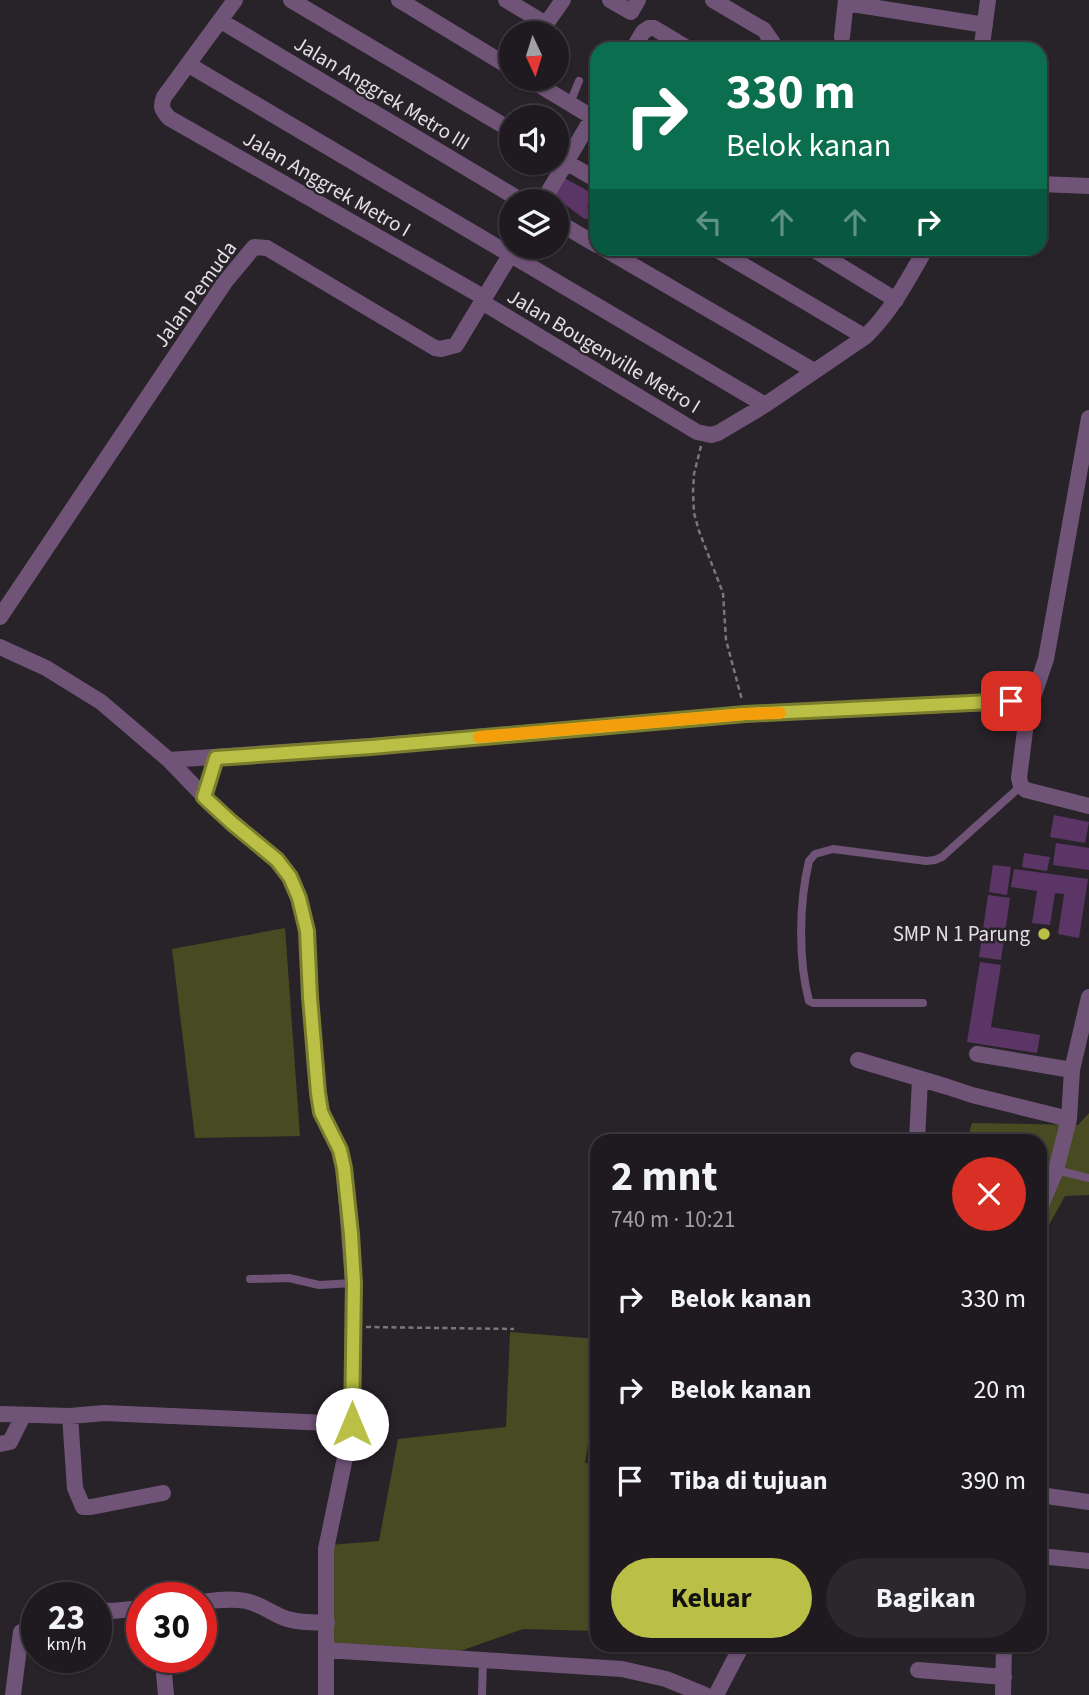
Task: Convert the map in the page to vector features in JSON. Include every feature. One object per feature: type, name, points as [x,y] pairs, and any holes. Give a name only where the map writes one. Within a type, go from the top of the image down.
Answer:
[{"type":"street","points":[[235,0],[189,65],[499,243]]},
{"type":"street","points":[[291,0],[499,123]]},
{"type":"street","points":[[399,0],[499,61]]},
{"type":"street","points":[[506,0],[546,24],[563,0]]},
{"type":"street","points":[[610,0],[631,12],[638,0]]},
{"type":"street","points":[[713,0],[764,30],[772,42]]},
{"type":"street","points":[[982,42],[988,0]]},
{"type":"street","points":[[842,37],[846,1],[985,25]]},
{"type":"street","name":"Jalan Anggrek Metro III","points":[[221,21],[502,189]]},
{"type":"street","points":[[637,42],[649,27],[677,42]]},
{"type":"street","name":"Jalan Anggrek Metro I","points":[[189,65],[161,104],[162,111],[169,118],[483,300]]},
{"type":"street","points":[[550,91],[590,113]]},
{"type":"street","points":[[569,149],[590,122]]},
{"type":"street","points":[[569,164],[590,176]]},
{"type":"street","points":[[1047,184],[1089,187]]},
{"type":"street","points":[[569,229],[590,241]]},
{"type":"street","name":"Jalan Pemuda","points":[[0,617],[225,282],[254,247],[267,248],[435,348],[441,349],[456,345],[508,259]]},
{"type":"street","points":[[617,256],[814,371]]},
{"type":"street","points":[[728,256],[865,337]]},
{"type":"street","points":[[824,256],[896,300]]},
{"type":"street","points":[[705,435],[718,433],[765,405],[865,337],[877,326],[896,300],[918,256]]},
{"type":"street","points":[[526,259],[765,405]]},
{"type":"street","name":"Jalan Bougenville Metro I","points":[[483,300],[705,435]]},
{"type":"street","points":[[1089,418],[1046,659],[1027,715],[1019,778],[1021,786],[1026,790],[1089,806]]},
{"type":"street","points":[[0,647],[46,668],[88,693],[169,760],[204,797],[277,860],[290,877],[299,898],[307,931],[310,1008],[318,1093],[321,1112],[340,1150],[344,1168],[354,1283],[352,1424],[326,1549],[326,1695]]},
{"type":"street","points":[[169,760],[371,747],[745,714],[1031,701]]},
{"type":"street","points":[[204,797],[216,758]]},
{"type":"street","points":[[1047,1190],[1069,1119],[1072,1070],[1089,997]]},
{"type":"street","points":[[977,1054],[1072,1070]]},
{"type":"street","points":[[858,1060],[972,1096],[1069,1119]]},
{"type":"street","points":[[917,1134],[920,1079]]},
{"type":"street","points":[[0,1414],[70,1416],[104,1413],[352,1424]]},
{"type":"street","points":[[0,1444],[10,1442],[23,1416]]},
{"type":"street","points":[[70,1416],[75,1489],[83,1507],[163,1493]]},
{"type":"street","points":[[1047,1497],[1089,1502]]},
{"type":"street","points":[[1047,1557],[1089,1561]]},
{"type":"street","points":[[217,1600],[243,1600],[290,1620],[327,1623]]},
{"type":"street","points":[[13,1695],[21,1632]]},
{"type":"street","points":[[326,1650],[622,1669],[666,1679],[705,1695]]},
{"type":"street","points":[[716,1695],[738,1652]]},
{"type":"street","points":[[1003,1695],[1004,1652]]},
{"type":"street","points":[[918,1670],[1004,1677]]},
{"type":"street","points":[[164,1674],[166,1695]]},
{"type":"lane","points":[[570,103],[579,81]]},
{"type":"lane","points":[[923,1003],[809,1001],[801,920],[809,861],[815,853],[833,849],[935,860],[942,857],[1021,786]]},
{"type":"lane","points":[[1055,1170],[1089,1178]]},
{"type":"lane","points":[[250,1279],[289,1278],[319,1285],[354,1283]]},
{"type":"lane","points":[[482,1695],[483,1659]]},
{"type":"path","points":[[705,435],[694,474],[694,513],[723,593],[726,640],[745,714]]},
{"type":"path","points":[[352,1327],[514,1329]]},
{"type":"green space","points":[[285,928],[300,1136],[195,1138],[172,949]]},
{"type":"green space","points":[[1089,1113],[1089,1195],[1065,1196],[1047,1228],[1047,1134],[969,1134],[972,1123],[1078,1125]]},
{"type":"green space","points":[[510,1332],[590,1338],[590,1432],[585,1463],[590,1463],[590,1631],[523,1629],[429,1662],[328,1657],[330,1545],[379,1541],[398,1439],[506,1427]]},
{"type":"building","points":[[564,178],[590,193],[590,201],[585,211],[590,203],[590,220],[569,207],[569,189],[558,189]]},
{"type":"building","points":[[1054,815],[1089,822],[1085,843],[1050,837]]},
{"type":"building","points":[[1056,843],[1089,848],[1089,870],[1053,865]]},
{"type":"building","points":[[1024,853],[1050,857],[1047,871],[1022,867]]},
{"type":"building","points":[[993,865],[1011,867],[1007,895],[989,892]]},
{"type":"building","points":[[1014,869],[1088,879],[1079,938],[1058,934],[1064,894],[1055,893],[1050,925],[1032,923],[1037,891],[1011,887]]},
{"type":"building","points":[[988,895],[1010,898],[1001,960],[979,957]]},
{"type":"building","points":[[980,962],[1001,965],[991,1027],[1040,1035],[1037,1053],[967,1042]]},
{"type":"slow traffic","points":[[479,737],[780,713]]},
{"type":"place","name":"SMP N 1 Parung","points":[[1044,934]]},
{"type":"route","points":[[352,1424],[354,1283],[351,1234],[340,1150],[321,1112],[318,1093],[307,931],[299,898],[290,877],[277,860],[204,797],[216,758],[745,714],[1011,701]]}]
